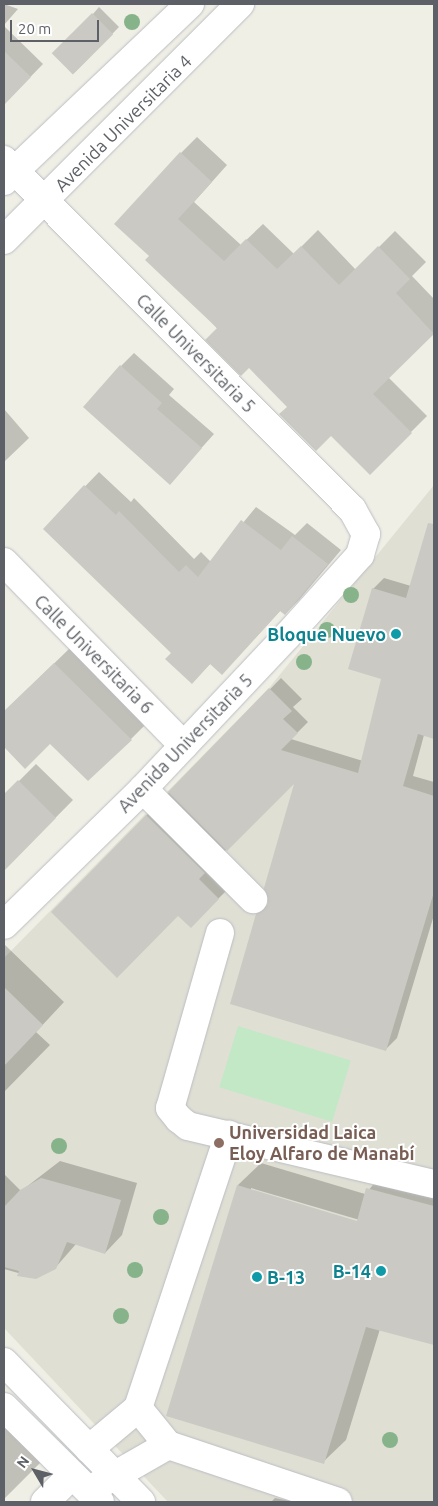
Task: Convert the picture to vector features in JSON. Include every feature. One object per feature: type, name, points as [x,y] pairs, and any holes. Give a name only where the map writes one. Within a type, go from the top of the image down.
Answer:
[{"type":"street","points":[[7,171],[190,4]]},
{"type":"street","name":"Avenida Universitaria 4","points":[[4,240],[240,4]]},
{"type":"street","name":"Calle Universitaria 5","points":[[7,171],[44,202],[352,509],[366,534],[360,555]]},
{"type":"street","name":"Avenida Universitaria 5","points":[[4,925],[143,789],[360,555]]},
{"type":"street","name":"Calle Universitaria 6","points":[[4,562],[184,746]]},
{"type":"street","points":[[143,789],[253,899]]},
{"type":"street","points":[[220,933],[170,1108],[188,1126],[434,1184]]},
{"type":"street","points":[[89,1449],[138,1408],[228,1135]]},
{"type":"street","points":[[4,1362],[141,1502]]},
{"type":"street","points":[[4,1407],[87,1489]]},
{"type":"street","points":[[138,1408],[168,1445],[338,1502]]},
{"type":"street","points":[[45,1502],[87,1489],[115,1476],[168,1445]]},
{"type":"shaded area","name":"Universidad Laica Eloy Alfaro de Manabí","points":[[434,485],[434,1502],[168,1502],[4,1328],[4,958],[269,688]]},
{"type":"green space","points":[[238,1026],[351,1060],[332,1122],[219,1087]]},
{"type":"building","points":[[92,13],[113,34],[73,75],[52,53]]},
{"type":"building","points":[[4,51],[31,77],[4,105]]},
{"type":"building","points":[[180,152],[212,182],[178,219],[224,261],[246,239],[277,269],[301,246],[339,285],[378,246],[410,279],[396,293],[434,334],[373,394],[412,433],[370,475],[331,436],[316,451],[279,414],[287,407],[249,368],[241,376],[205,340],[217,328],[145,260],[149,256],[114,224]]},
{"type":"building","points":[[120,365],[162,403],[157,409],[202,448],[170,485],[83,407]]},
{"type":"building","points":[[84,485],[116,515],[119,511],[179,572],[186,565],[198,577],[241,520],[281,550],[292,536],[328,564],[285,615],[280,611],[222,675],[210,664],[192,684],[165,659],[171,653],[43,529]]},
{"type":"building","points":[[428,523],[434,524],[434,739],[418,734],[403,786],[434,796],[434,892],[386,1051],[230,1004],[256,914],[268,904],[264,888],[294,784],[227,851],[168,792],[269,688],[292,711],[283,719],[298,733],[281,750],[358,773],[381,679],[348,669],[372,588],[406,598]]},
{"type":"building","points":[[54,663],[132,740],[88,781],[50,744],[25,769],[4,747],[4,711]]},
{"type":"building","points":[[18,780],[56,818],[4,871],[4,794]]},
{"type":"building","points":[[146,815],[205,873],[199,879],[219,899],[191,928],[178,916],[117,978],[51,912]]},
{"type":"building","points":[[4,987],[43,1025],[4,1066]]},
{"type":"building","points":[[41,1178],[121,1200],[105,1254],[67,1242],[56,1269],[36,1279],[17,1276],[19,1271],[4,1267],[4,1207],[20,1190]]},
{"type":"building","name":"B-13","points":[[237,1185],[357,1221],[366,1188],[434,1206],[434,1345],[366,1327],[324,1464],[166,1416]]},
{"type":"place","name":"Bloque Nuevo","points":[[396,634]]},
{"type":"place","name":"Universidad Laica Eloy Alfaro de Manabí","points":[[219,1143]]},
{"type":"place","name":"B-14","points":[[381,1271]]},
{"type":"place","name":"B-13","points":[[257,1277]]}]
